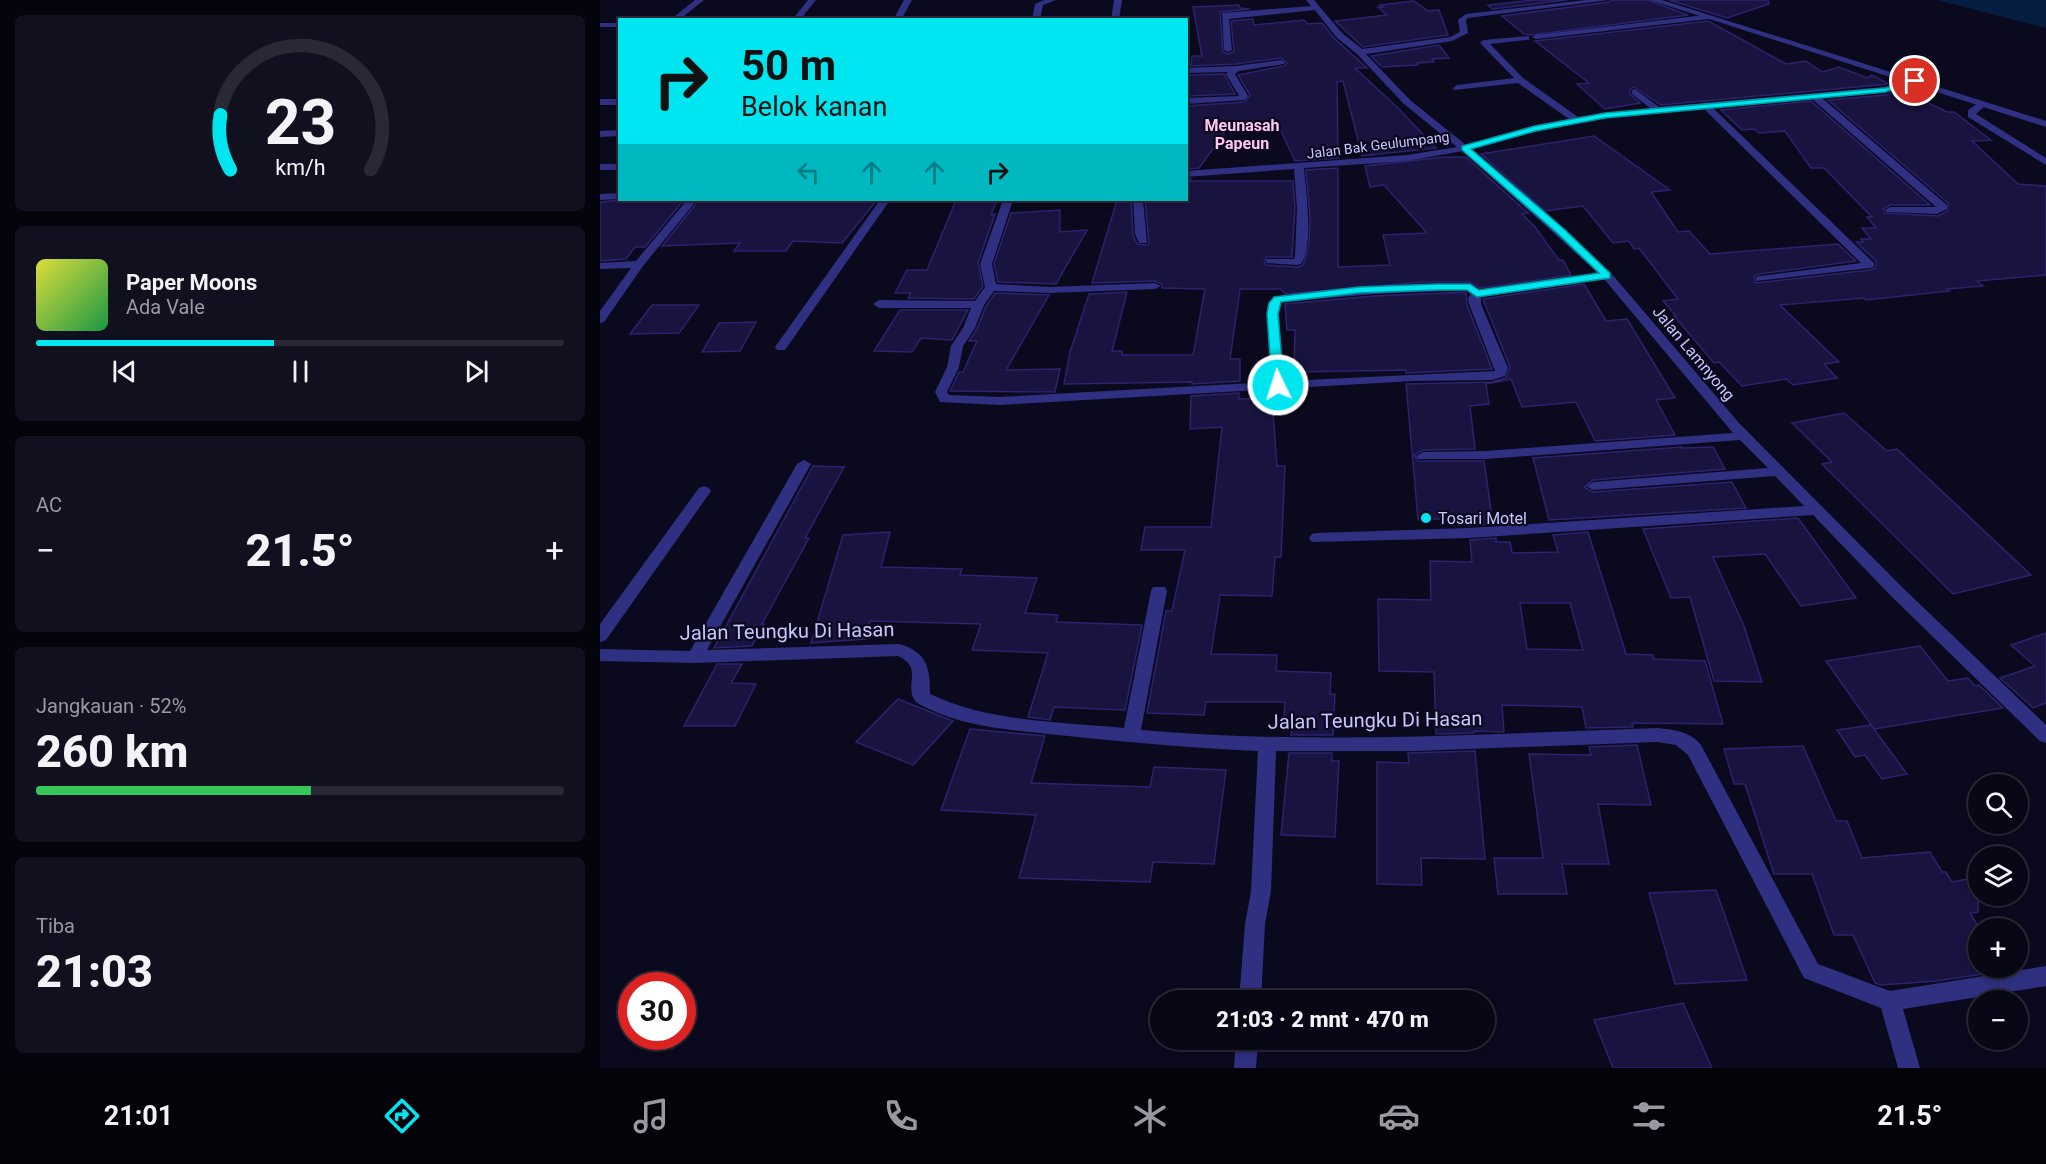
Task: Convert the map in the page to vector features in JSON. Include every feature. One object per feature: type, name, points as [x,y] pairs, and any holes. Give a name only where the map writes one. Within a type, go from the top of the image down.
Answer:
[{"type":"street","points":[[677,18],[700,0]]},
{"type":"street","points":[[798,18],[812,0]]},
{"type":"street","points":[[898,18],[908,0]]},
{"type":"street","points":[[1036,18],[1037,7],[1047,0]]},
{"type":"street","points":[[1115,18],[1118,0]]},
{"type":"street","points":[[1360,52],[1452,39],[1464,33],[1462,20],[1466,16],[1605,0]]},
{"type":"street","points":[[1654,0],[2046,124]]},
{"type":"street","points":[[1228,50],[1225,16],[1313,4]]},
{"type":"street","name":"Jalan Lamnyong","points":[[1313,4],[1339,35],[1360,52],[1407,102],[1465,148],[1560,231],[1606,275],[1743,436],[1815,510],[2044,732]]},
{"type":"street","points":[[1536,37],[1705,17]]},
{"type":"street","points":[[600,25],[618,25]]},
{"type":"street","points":[[1526,38],[1484,42],[1520,80],[1576,120]]},
{"type":"street","points":[[1188,70],[1236,69],[1281,62]]},
{"type":"street","points":[[1188,101],[1242,98],[1245,96],[1230,74],[1236,69]]},
{"type":"street","points":[[1457,88],[1520,80]]},
{"type":"street","name":"Jalan Bak Geulumpang","points":[[1188,174],[1299,168],[1407,158],[1465,148],[1576,120],[1656,109],[1815,98],[1885,90],[1915,81]]},
{"type":"street","points":[[1635,92],[1656,109]]},
{"type":"street","points":[[1815,98],[1943,207],[1936,210],[1890,210]]},
{"type":"street","points":[[600,102],[618,102]]},
{"type":"street","points":[[1983,104],[1971,112],[1971,115],[2046,162]]},
{"type":"street","points":[[1706,106],[1870,265],[1760,279]]},
{"type":"street","points":[[600,134],[618,133]]},
{"type":"street","points":[[600,167],[618,167]]},
{"type":"street","points":[[1270,261],[1297,262],[1301,256],[1302,208],[1299,168]]},
{"type":"street","points":[[600,197],[617,194]]},
{"type":"street","points":[[600,319],[639,264],[691,201]]},
{"type":"street","points":[[781,347],[884,201]]},
{"type":"street","points":[[1008,201],[986,264],[991,287],[978,305],[969,328],[957,346],[953,367],[941,392],[945,399],[992,402],[1129,391],[1166,392],[1413,377],[1498,375],[1502,368],[1475,304],[1474,298],[1477,294]]},
{"type":"street","points":[[1138,201],[1140,234],[1143,241]]},
{"type":"street","points":[[600,266],[639,264]]},
{"type":"street","points":[[1477,294],[1606,275]]},
{"type":"street","points":[[991,287],[1049,290],[1155,286]]},
{"type":"street","points":[[1278,385],[1273,314],[1274,303],[1278,299],[1359,290],[1437,287],[1470,287],[1477,294]]},
{"type":"street","points":[[879,304],[978,305]]},
{"type":"street","points":[[1423,456],[1486,455],[1743,436]]},
{"type":"street","points":[[695,657],[804,464]]},
{"type":"street","points":[[1593,486],[1778,472]]},
{"type":"street","points":[[600,636],[704,491]]},
{"type":"street","points":[[1317,538],[1469,533],[1815,510]]},
{"type":"street","points":[[1131,735],[1159,591]]},
{"type":"street","name":"Jalan Teungku Di Hasan","points":[[600,655],[695,657],[899,650],[908,652],[921,667],[921,697],[954,712],[988,719],[1131,735],[1268,744],[1379,746],[1657,735],[1680,737],[1689,741],[1695,750],[1811,971],[1890,1001],[2046,976]]},
{"type":"street","points":[[1251,990],[1255,924],[1261,891],[1268,744]]},
{"type":"street","points":[[1890,1001],[1909,1068]]},
{"type":"street","points":[[1245,1068],[1246,1050]]},
{"type":"water","points":[[1937,0],[2046,0],[2046,28]]},
{"type":"building","points":[[1534,0],[1567,0],[1492,9],[1488,5]]},
{"type":"building","points":[[1611,0],[1648,0],[1688,15],[1531,35],[1524,34],[1502,16],[1609,2]]},
{"type":"building","points":[[1669,0],[1768,0],[1769,4],[1727,18]]},
{"type":"building","points":[[1414,1],[1428,11],[1439,10],[1448,35],[1363,47],[1335,21],[1387,15],[1378,7],[1383,7],[1380,5]]},
{"type":"building","points":[[1239,5],[1240,8],[1250,9],[1220,12],[1223,52],[1229,54],[1234,51],[1231,21],[1253,19],[1254,25],[1304,20],[1308,24],[1322,23],[1334,38],[1367,68],[1355,68],[1436,148],[1362,156],[1343,81],[1337,82],[1338,158],[1295,161],[1281,131],[1226,131],[1199,168],[1188,169],[1188,106],[1245,102],[1250,95],[1238,75],[1284,66],[1287,63],[1281,58],[1236,64],[1191,66],[1192,56],[1202,56],[1193,7]]},
{"type":"building","points":[[1708,21],[1786,64],[1806,61],[1822,72],[1839,67],[1867,78],[1872,75],[1889,84],[1661,105],[1634,87],[1630,89],[1630,94],[1640,103],[1605,109],[1577,84],[1589,83],[1535,41]]},
{"type":"building","points":[[1439,45],[1449,58],[1432,59],[1434,62],[1417,63],[1418,65],[1382,67],[1371,56]]},
{"type":"building","points":[[1224,74],[1235,94],[1188,96],[1190,75]]},
{"type":"building","points":[[1902,90],[1947,112],[1954,112],[1991,140],[1972,141],[2018,184],[2046,186],[2046,275],[1977,281],[1983,286],[1947,289],[1949,291],[1866,300],[1864,298],[1780,305],[1839,362],[1824,364],[1837,378],[1793,385],[1786,379],[1742,386],[1719,362],[1714,363],[1674,316],[1676,316],[1663,301],[1678,299],[1639,248],[1634,249],[1629,241],[1613,243],[1583,206],[1545,211],[1481,154],[1594,136],[1670,190],[1651,192],[1678,232],[1689,231],[1710,254],[1838,244],[1856,261],[1759,274],[1754,276],[1755,283],[1870,270],[1876,268],[1876,261],[1856,242],[1863,242],[1861,239],[1871,239],[1862,228],[1876,228],[1867,217],[1872,217],[1824,168],[1811,168],[1785,131],[1759,133],[1754,129],[1742,130],[1721,110],[1811,101],[1930,205],[1890,205],[1883,209],[1884,213],[1938,216],[1948,211],[1948,203],[1828,100],[1885,95]]},
{"type":"building","points":[[1445,157],[1466,157],[1528,213],[1522,214],[1535,227],[1559,260],[1563,260],[1571,275],[1480,288],[1470,282],[1422,282],[1285,294],[1281,289],[1240,289],[1230,359],[1240,359],[1240,381],[1192,384],[1192,382],[1064,384],[1070,352],[1089,294],[1127,292],[1112,351],[1122,351],[1122,355],[1193,355],[1205,289],[1162,288],[1162,284],[1155,281],[1092,283],[1117,201],[1131,201],[1133,235],[1137,244],[1147,245],[1149,243],[1145,201],[1188,201],[1188,179],[1191,179],[1189,181],[1293,181],[1295,208],[1292,257],[1266,257],[1264,263],[1298,267],[1303,265],[1309,245],[1310,218],[1306,170],[1338,168],[1338,267],[1390,265],[1383,235],[1427,233],[1384,185],[1370,187],[1365,166]]},
{"type":"building","points":[[683,201],[645,247],[635,247],[626,259],[600,261],[600,202]]},
{"type":"building","points":[[698,201],[876,201],[842,243],[793,241],[786,251],[734,251],[740,243],[662,246]]},
{"type":"building","points":[[956,201],[997,201],[991,215],[995,214],[978,263],[983,286],[974,299],[908,298],[911,293],[895,293],[907,270],[927,270]]},
{"type":"building","points":[[1060,210],[1060,232],[1087,230],[1056,284],[998,282],[994,264],[1011,213]]},
{"type":"building","points":[[1584,284],[1606,321],[1627,319],[1675,398],[1656,400],[1675,435],[1595,441],[1576,402],[1522,407],[1511,379],[1486,384],[1489,404],[1470,406],[1475,449],[1423,450],[1414,455],[1418,461],[1484,461],[1493,524],[1468,526],[1467,519],[1418,519],[1406,384],[1492,382],[1506,378],[1510,367],[1483,299]]},
{"type":"building","points":[[1466,292],[1467,305],[1492,369],[1406,373],[1406,370],[1294,372],[1295,330],[1287,330],[1285,304],[1374,296]]},
{"type":"building","points":[[995,293],[1049,295],[1006,370],[1060,369],[1055,392],[950,391],[959,372],[963,372],[977,341],[969,341]]},
{"type":"building","points":[[652,305],[699,305],[679,333],[630,334]]},
{"type":"building","points":[[900,310],[968,310],[952,340],[921,338],[912,352],[874,351]]},
{"type":"building","points":[[756,322],[740,351],[702,352],[719,323]]},
{"type":"building","points":[[1239,393],[1239,399],[1272,398],[1277,466],[1285,466],[1281,557],[1275,557],[1272,596],[1220,595],[1211,654],[1277,655],[1276,671],[1331,673],[1330,694],[1335,694],[1333,735],[1291,735],[1292,728],[1283,728],[1285,702],[1206,702],[1204,715],[1147,713],[1166,611],[1172,611],[1185,550],[1141,550],[1145,527],[1211,527],[1222,427],[1190,429],[1191,396]]},
{"type":"building","points":[[1844,413],[1887,451],[1897,449],[2031,575],[1953,594],[1822,464],[1832,462],[1792,423]]},
{"type":"building","points":[[1682,447],[1713,447],[1725,469],[1593,480],[1584,487],[1593,492],[1732,482],[1746,508],[1549,520],[1533,458]]},
{"type":"building","points":[[813,466],[844,467],[805,538],[809,538],[762,624],[764,624],[752,646],[714,648]]},
{"type":"building","points":[[1798,518],[1856,598],[1801,606],[1765,554],[1713,557],[1744,626],[1762,682],[1714,681],[1690,597],[1671,598],[1643,529]]},
{"type":"building","points":[[890,532],[881,567],[962,569],[960,575],[1037,578],[1025,613],[1058,615],[1056,622],[1142,625],[1125,710],[1054,707],[1050,720],[1028,717],[1048,653],[972,650],[981,624],[870,621],[866,639],[811,643],[843,535]]},
{"type":"building","points":[[1588,532],[1626,654],[1653,655],[1654,659],[1705,661],[1723,724],[1632,723],[1633,727],[1586,728],[1582,707],[1502,705],[1504,732],[1474,731],[1474,733],[1436,734],[1434,672],[1379,671],[1378,599],[1431,600],[1430,561],[1472,562],[1470,540],[1496,538],[1496,542],[1510,542],[1512,553],[1558,552],[1553,535]],"holes":[[[1520,603],[1570,603],[1583,650],[1527,649]]]},
{"type":"building","points":[[2046,633],[2046,703],[2033,708],[2000,678],[2035,666],[2011,645]]},
{"type":"building","points":[[1920,646],[1948,681],[1968,678],[1975,686],[1979,685],[2003,708],[1874,729],[1826,661]]},
{"type":"building","points":[[717,664],[742,664],[731,683],[756,684],[735,726],[684,726]]},
{"type":"building","points":[[898,699],[953,721],[913,765],[856,742]]},
{"type":"building","points":[[1871,725],[1907,774],[1882,779],[1865,755],[1855,757],[1837,730]]},
{"type":"building","points":[[970,729],[1045,736],[1031,783],[1150,787],[1154,767],[1226,770],[1214,864],[1153,862],[1150,882],[1019,878],[1036,815],[941,810]]},
{"type":"building","points":[[1637,745],[1651,805],[1598,804],[1609,864],[1562,864],[1567,894],[1498,894],[1494,858],[1543,858],[1529,754],[1591,755],[1589,747]]},
{"type":"building","points":[[1803,746],[1836,821],[1847,821],[1862,858],[1930,852],[1942,872],[1946,872],[1952,882],[1968,879],[1968,906],[1978,906],[1978,912],[1970,913],[1973,918],[1968,918],[1968,976],[1936,981],[1881,985],[1875,983],[1853,935],[1834,935],[1812,874],[1774,874],[1745,784],[1734,784],[1724,749]]},
{"type":"building","points":[[1475,751],[1485,859],[1421,858],[1422,885],[1377,884],[1377,762],[1409,763],[1408,753]]},
{"type":"building","points":[[1289,753],[1332,753],[1332,761],[1339,761],[1335,837],[1281,835]]},
{"type":"building","points":[[1716,890],[1747,980],[1675,984],[1649,893]]},
{"type":"building","points":[[1683,1003],[1712,1068],[1613,1068],[1594,1020]]},
{"type":"place","name":"Tosari Motel","points":[[1426,518]]},
{"type":"district","name":"Meunasah Papeun","points":[[1242,134]]},
{"type":"route","points":[[1278,385],[1273,314],[1274,303],[1278,299],[1359,290],[1437,287],[1470,287],[1477,294],[1483,291],[1606,275],[1560,231],[1465,148],[1535,128],[1605,115],[1656,109],[1815,98],[1885,90],[1915,81]]}]
